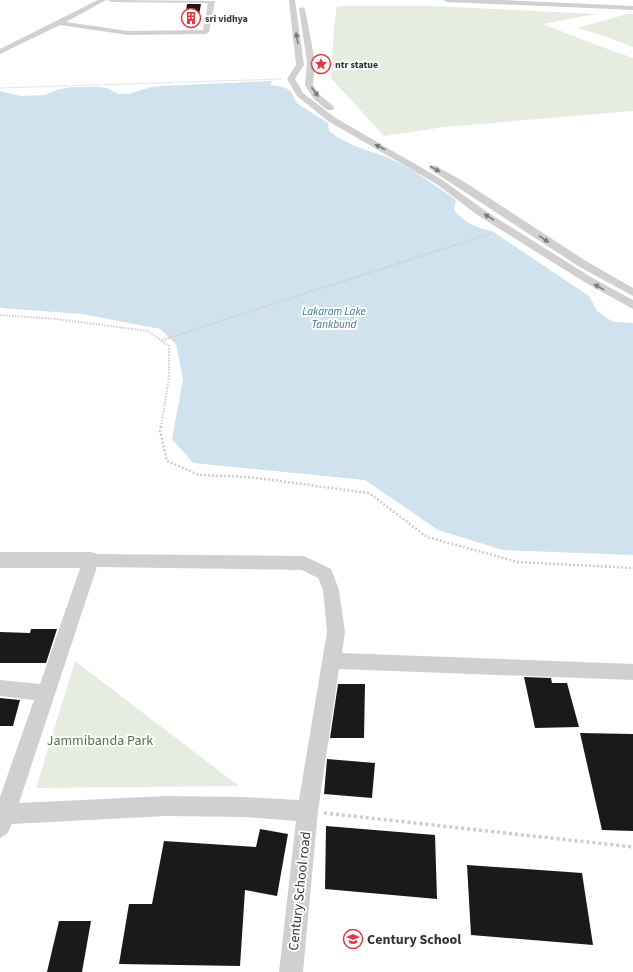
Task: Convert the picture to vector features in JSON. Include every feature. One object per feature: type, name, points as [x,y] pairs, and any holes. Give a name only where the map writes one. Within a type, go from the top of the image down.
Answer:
[{"type":"street","points":[[0,52],[103,0]]},
{"type":"street","points":[[59,23],[128,33],[206,32],[207,9],[212,0],[111,0]]},
{"type":"street","points":[[292,0],[300,65],[291,79],[300,94],[331,119],[438,181],[506,228],[590,281],[633,305]]},
{"type":"street","points":[[302,0],[303,18],[308,39],[310,65],[309,84],[318,97],[330,109],[359,127],[456,180],[560,249],[633,293]]},
{"type":"street","points":[[447,0],[574,3]]},
{"type":"street","points":[[500,0],[633,7]]},
{"type":"street","points":[[300,65],[310,65]]},
{"type":"street","points":[[0,560],[91,560],[3,820],[166,806],[243,807],[308,811]]},
{"type":"street","name":"Century School road","points":[[91,560],[304,563],[325,574],[331,590],[336,632],[308,811],[290,972]]},
{"type":"street","points":[[332,660],[633,672]]},
{"type":"street","points":[[0,688],[46,693]]},
{"type":"path","points":[[0,88],[291,79]]},
{"type":"path","points":[[161,340],[506,228]]},
{"type":"path","points":[[0,315],[56,319],[148,331],[169,346],[170,377],[160,431],[167,461],[199,475],[249,477],[369,493],[427,537],[518,562],[633,568]]},
{"type":"path","points":[[308,811],[633,847]]},
{"type":"green space","points":[[337,6],[431,6],[596,14],[543,24],[633,58],[633,111],[444,127],[384,136],[331,78]]},
{"type":"green space","points":[[627,14],[633,14],[633,47],[577,28]]},
{"type":"green space","name":"Jammibanda Park","points":[[75,661],[239,786],[36,788]]},
{"type":"water","name":"Lakaram Lake Tankbund","points":[[272,81],[270,85],[289,90],[298,104],[328,123],[329,131],[337,137],[357,147],[387,157],[414,171],[456,200],[454,210],[466,221],[492,231],[589,296],[597,311],[613,322],[633,323],[633,555],[503,550],[438,530],[365,480],[193,463],[172,439],[183,379],[176,344],[160,329],[82,314],[0,308],[0,91],[21,96],[45,95],[60,89],[72,87],[99,87],[107,88],[119,94],[128,94],[151,87],[161,86]]},
{"type":"building","points":[[187,4],[201,4],[198,21],[185,21]]},
{"type":"building","points":[[31,629],[57,629],[46,663],[0,663],[0,632],[30,633]]},
{"type":"building","points":[[524,677],[551,678],[552,683],[567,683],[579,727],[535,728]]},
{"type":"building","points":[[338,684],[365,684],[364,738],[330,738]]},
{"type":"building","points":[[0,698],[20,700],[13,726],[0,726]]},
{"type":"building","points":[[580,733],[633,734],[633,831],[602,830]]},
{"type":"building","points":[[327,759],[375,763],[372,798],[324,794]]},
{"type":"building","points":[[326,826],[435,835],[437,899],[325,889]]},
{"type":"building","points":[[260,829],[288,834],[277,896],[245,890],[240,966],[119,964],[129,904],[152,904],[164,841],[256,847]]},
{"type":"building","points":[[467,865],[582,873],[593,945],[471,935]]},
{"type":"building","points":[[59,921],[91,921],[82,972],[47,972]]},
{"type":"place","name":"sri vidhya","points":[[191,18]]},
{"type":"place","name":"ntr statue","points":[[321,64]]},
{"type":"place","name":"Century School","points":[[353,939]]}]
